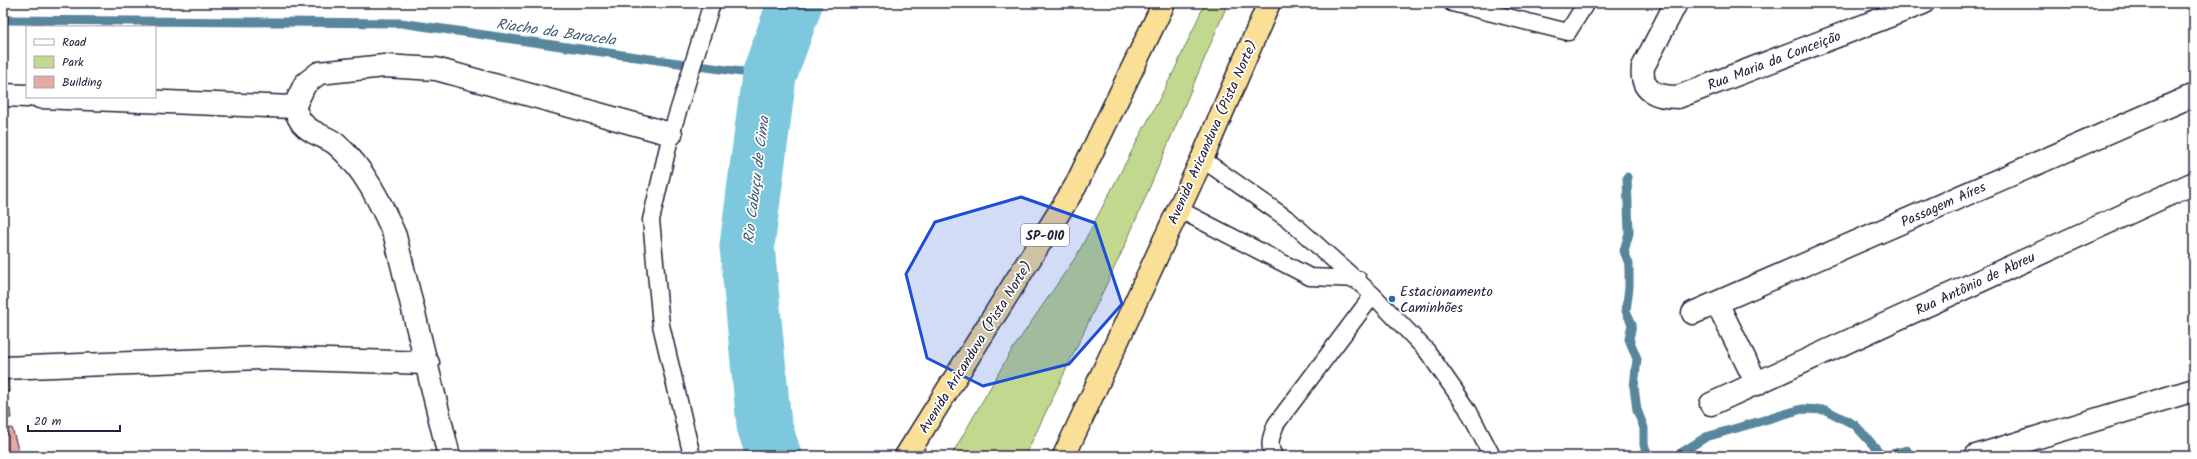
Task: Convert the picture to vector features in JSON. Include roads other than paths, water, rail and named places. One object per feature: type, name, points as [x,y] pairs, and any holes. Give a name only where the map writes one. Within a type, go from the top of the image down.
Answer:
[{"type":"highway","name":"Avenida Aricanduva (Pista Norte)","points":[[906,456],[1075,187],[1164,3]]},
{"type":"highway","name":"Avenida Aricanduva (Pista Norte)","points":[[1064,456],[1202,159],[1269,3]]},
{"type":"street","name":"Rua Maria da Conceição","points":[[1676,3],[1643,67],[1642,77],[1648,89],[1660,97],[1678,97],[1922,3]]},
{"type":"street","points":[[294,107],[305,84],[319,73],[384,66],[436,69],[671,134]]},
{"type":"street","points":[[3,95],[26,96]]},
{"type":"street","name":"Passagem Aíres","points":[[1693,313],[2194,95]]},
{"type":"street","points":[[65,98],[294,107]]},
{"type":"street","points":[[294,107],[302,123],[314,132],[336,144],[354,164],[381,202],[395,236],[454,455]]},
{"type":"street","name":"Rua Antônio de Abreu","points":[[1711,404],[2194,182]]},
{"type":"street","points":[[1717,303],[1757,384]]},
{"type":"street","points":[[3,368],[263,358],[428,363]]},
{"type":"street","points":[[1976,456],[2194,390]]},
{"type":"lane","points":[[692,456],[660,325],[651,220],[671,134],[712,3]]},
{"type":"lane","points":[[1452,3],[1568,32],[1586,3]]},
{"type":"lane","points":[[1202,159],[1289,220],[1358,279],[1374,295],[1427,351],[1467,408],[1492,456]]},
{"type":"lane","points":[[1178,209],[1310,277],[1358,279]]},
{"type":"lane","points":[[1274,456],[1270,449],[1270,439],[1276,424],[1374,295]]},
{"type":"waterway","name":"Rio Cabuçu de Cima","points":[[774,456],[764,425],[747,246],[769,76],[795,3]]},
{"type":"waterway","name":"Riacho da Baracela","points":[[3,20],[401,23],[769,76]]},
{"type":"waterway","points":[[1627,177],[1629,233],[1624,251],[1629,264],[1629,287],[1626,311],[1632,324],[1629,339],[1637,359],[1634,387],[1637,410],[1644,428],[1644,445],[1648,455],[1650,456]]},
{"type":"waterway","points":[[1676,456],[1706,437],[1802,409],[1826,410],[1855,425],[1883,456]]},
{"type":"waterway","points":[[1883,456],[1907,450]]},
{"type":"place","name":"Estacionamento Caminhões","points":[[1392,299]]}]
